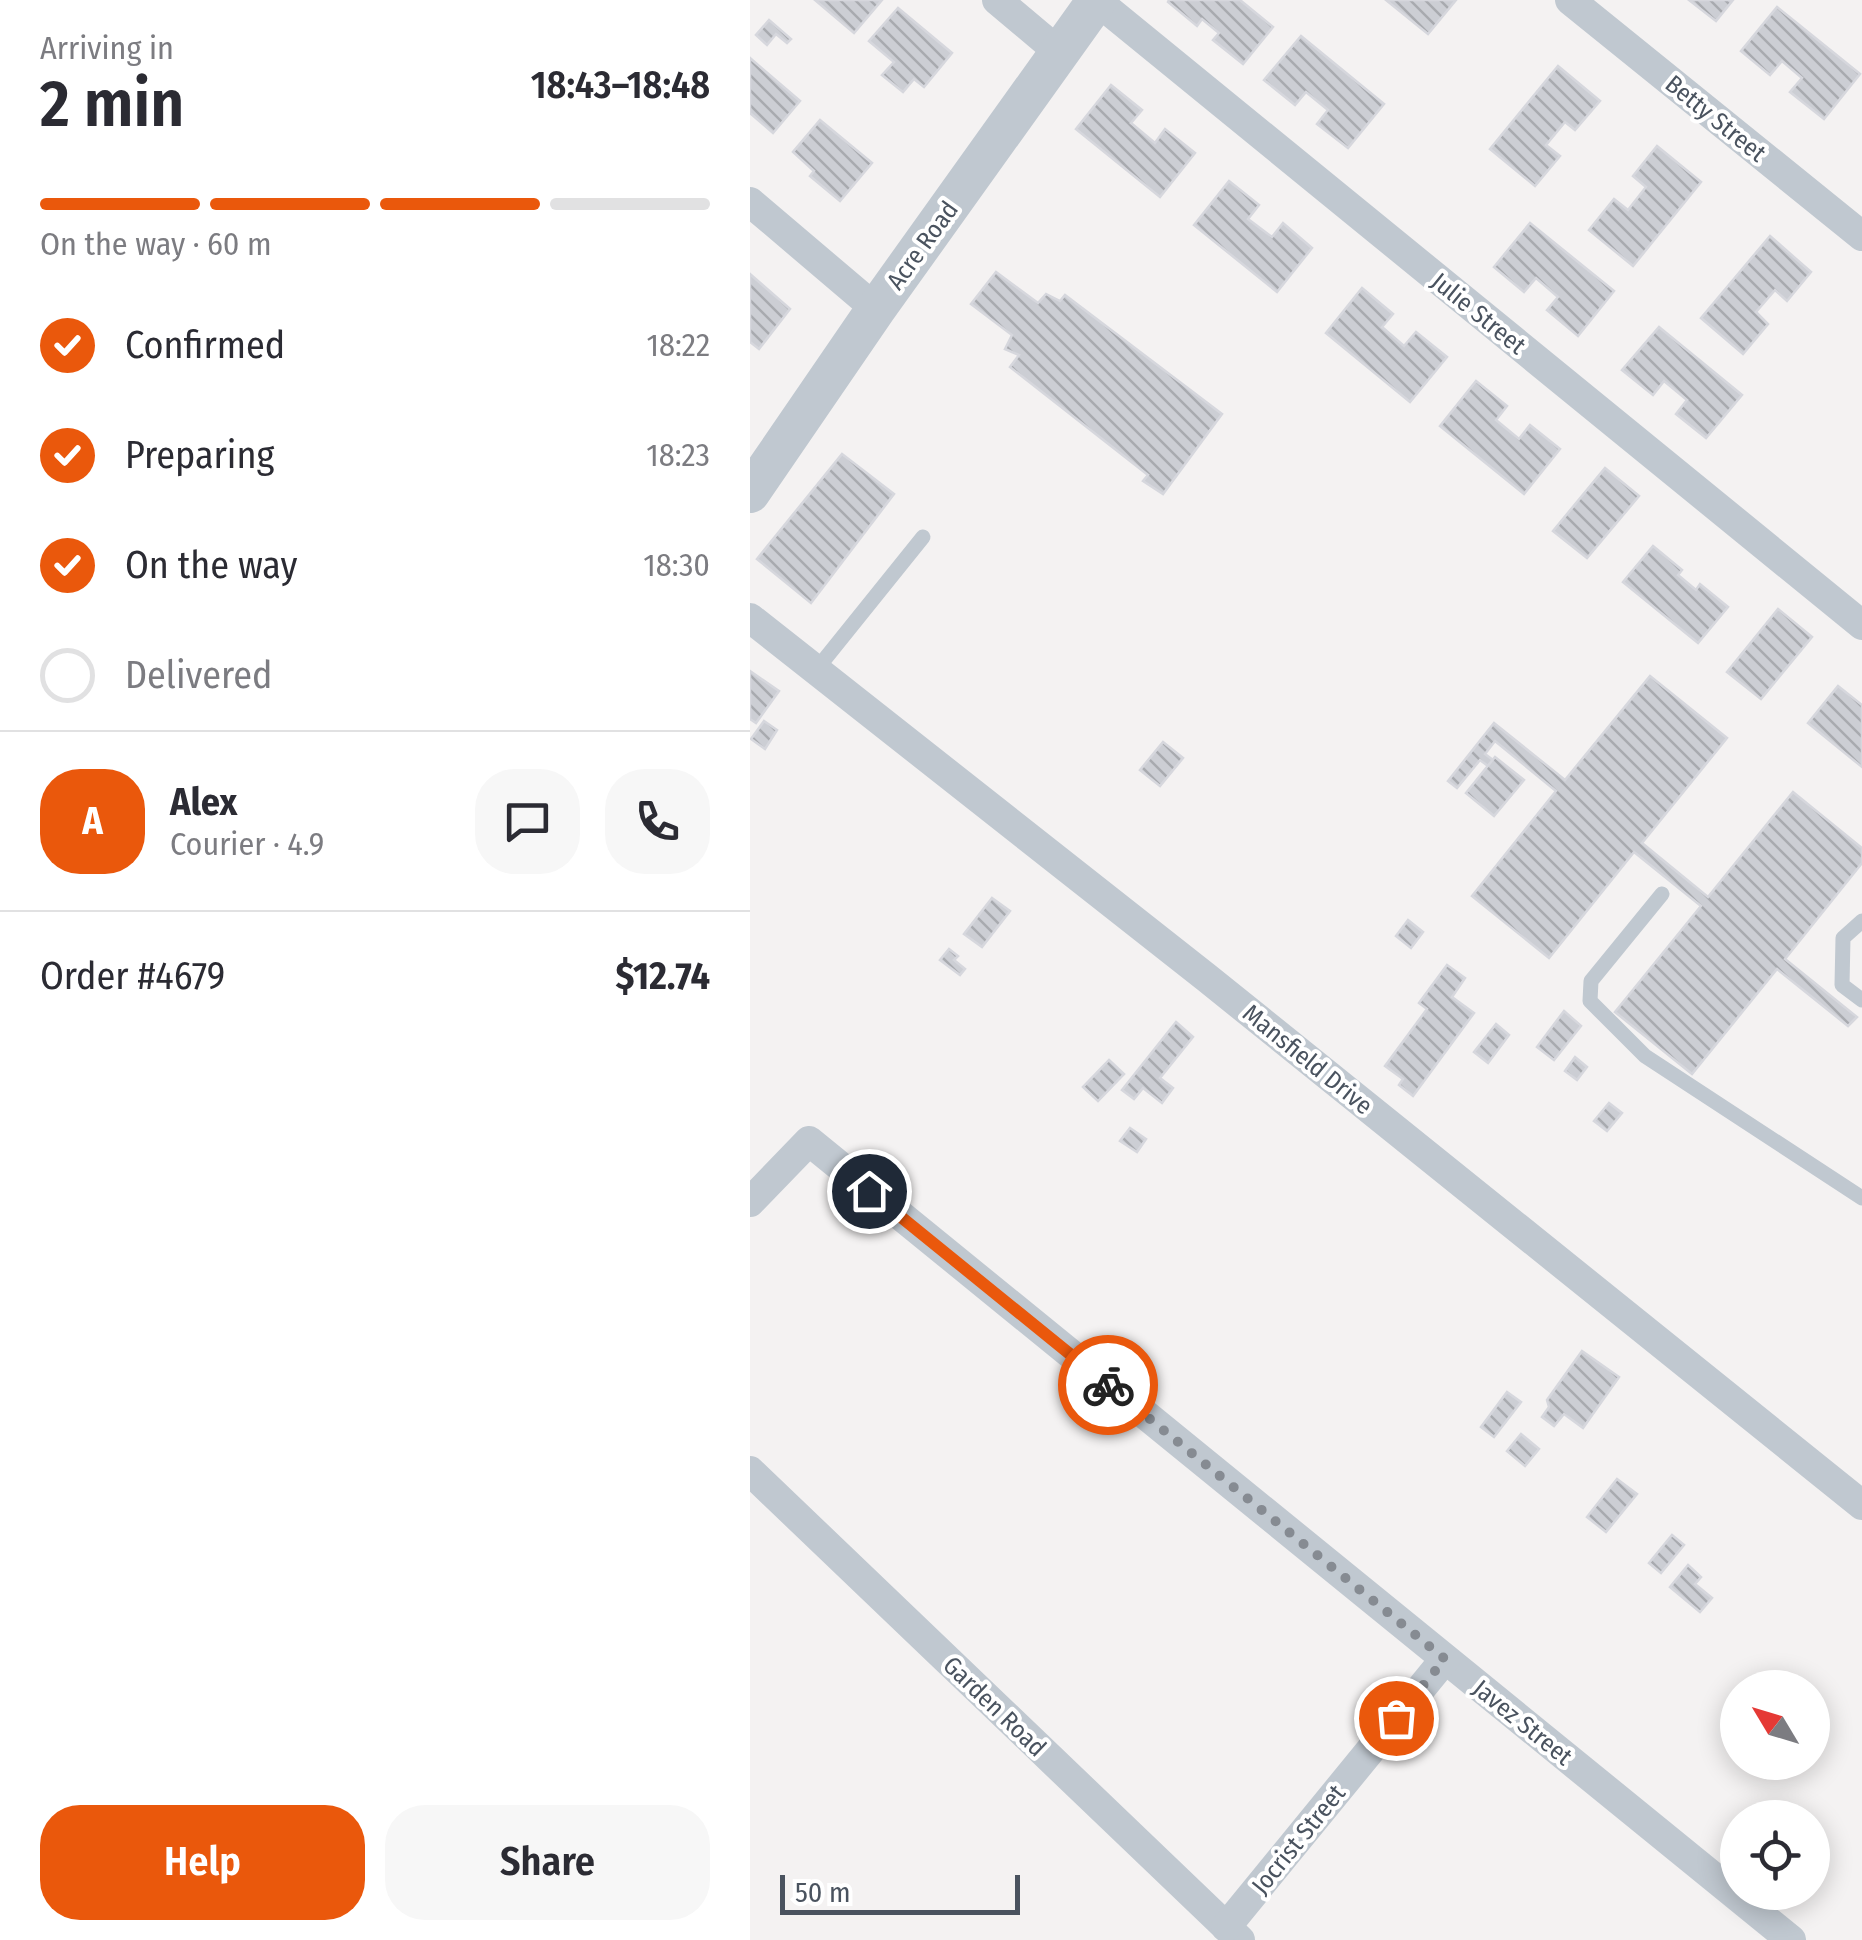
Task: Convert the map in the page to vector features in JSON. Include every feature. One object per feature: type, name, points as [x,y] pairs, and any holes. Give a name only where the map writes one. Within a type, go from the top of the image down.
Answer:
[{"type":"street","points":[[997,0],[1060,53]]},
{"type":"street","name":"Acre Road","points":[[750,493],[1097,0]]},
{"type":"street","name":"Julie Street","points":[[1097,0],[1862,626]]},
{"type":"street","name":"Betty Street","points":[[1570,0],[1862,236]]},
{"type":"street","points":[[750,202],[876,309]]},
{"type":"street","name":"Mansfield Drive","points":[[750,618],[1862,1504]]},
{"type":"street","name":"Javez Street","points":[[750,1202],[808,1142],[1791,1940]]},
{"type":"street","name":"Garden Road","points":[[750,1471],[1233,1934]]},
{"type":"street","name":"Jocrist Street","points":[[1233,1934],[1445,1659]]},
{"type":"lane","points":[[816,670],[923,537]]},
{"type":"lane","points":[[1662,894],[1591,981],[1590,1001],[1646,1056],[1862,1198]]},
{"type":"lane","points":[[1862,921],[1843,938],[1842,985],[1862,1000]]},
{"type":"building","points":[[815,0],[882,0],[854,33]]},
{"type":"building","points":[[1169,0],[1240,0],[1273,27],[1243,64],[1213,40],[1219,33],[1202,19],[1197,26]]},
{"type":"building","points":[[1386,0],[1456,0],[1428,34]]},
{"type":"building","points":[[1689,0],[1733,0],[1716,21]]},
{"type":"building","points":[[1777,7],[1860,74],[1824,119],[1790,92],[1802,78],[1782,61],[1770,75],[1741,51]]},
{"type":"building","points":[[898,8],[952,53],[924,87],[914,79],[903,92],[882,75],[894,62],[869,41]]},
{"type":"building","points":[[769,20],[791,39],[787,43],[776,34],[767,45],[756,35]]},
{"type":"building","points":[[1301,36],[1384,104],[1348,148],[1317,124],[1328,110],[1306,92],[1295,105],[1264,80]]},
{"type":"building","points":[[750,58],[800,101],[773,133],[750,113]]},
{"type":"building","points":[[1558,66],[1600,101],[1575,130],[1565,122],[1546,145],[1560,156],[1535,186],[1490,149]]},
{"type":"building","points":[[1111,85],[1142,110],[1131,123],[1155,143],[1165,129],[1195,153],[1160,197],[1076,129]]},
{"type":"building","points":[[820,120],[872,163],[840,201],[810,176],[814,171],[793,152]]},
{"type":"building","points":[[1657,146],[1701,182],[1633,266],[1589,230],[1614,199],[1628,210],[1646,187],[1633,176]]},
{"type":"building","points":[[1229,181],[1259,205],[1248,219],[1272,237],[1283,223],[1312,248],[1277,292],[1194,225]]},
{"type":"building","points":[[1530,223],[1614,291],[1578,336],[1547,310],[1558,297],[1536,278],[1524,292],[1494,267]]},
{"type":"building","points":[[1770,236],[1811,272],[1787,301],[1775,290],[1756,312],[1768,324],[1743,354],[1701,318]]},
{"type":"building","points":[[996,272],[1038,303],[1046,294],[1060,301],[1065,295],[1222,414],[1163,494],[1143,481],[1148,475],[1010,367],[1019,355],[1005,349],[1012,335],[971,304]]},
{"type":"building","points":[[750,274],[790,309],[759,349],[750,342]]},
{"type":"building","points":[[1362,288],[1393,314],[1382,327],[1404,346],[1416,332],[1447,357],[1410,402],[1326,333]]},
{"type":"building","points":[[1659,327],[1742,395],[1706,438],[1676,414],[1687,400],[1664,381],[1653,395],[1622,370]]},
{"type":"building","points":[[1476,381],[1507,406],[1496,420],[1519,439],[1530,425],[1560,449],[1524,494],[1440,426]]},
{"type":"building","points":[[842,454],[894,494],[811,603],[757,559]]},
{"type":"building","points":[[1605,468],[1639,496],[1587,558],[1553,531]]},
{"type":"building","points":[[1653,546],[1682,570],[1678,575],[1696,590],[1700,584],[1728,607],[1698,643],[1623,582]]},
{"type":"building","points":[[1778,609],[1812,637],[1761,699],[1727,672]]},
{"type":"building","points":[[750,671],[779,691],[756,723],[750,719]]},
{"type":"building","points":[[1650,676],[1727,738],[1642,843],[1708,897],[1793,792],[1862,848],[1862,863],[1785,959],[1857,1017],[1848,1026],[1777,969],[1692,1074],[1615,1012],[1701,906],[1634,852],[1549,958],[1472,896],[1556,791],[1495,741],[1485,754],[1493,760],[1488,766],[1480,760],[1457,788],[1448,781],[1494,723],[1565,780]]},
{"type":"building","points":[[1838,686],[1862,705],[1862,767],[1808,723]]},
{"type":"building","points":[[764,721],[777,730],[765,749],[751,739]]},
{"type":"building","points":[[1163,742],[1183,758],[1160,786],[1140,770]]},
{"type":"building","points":[[1495,757],[1524,780],[1494,816],[1466,793]]},
{"type":"building","points":[[992,898],[1010,911],[982,947],[964,934]]},
{"type":"building","points":[[1408,920],[1423,932],[1411,948],[1396,936]]},
{"type":"building","points":[[949,949],[965,969],[960,975],[940,960]]},
{"type":"building","points":[[1447,965],[1465,978],[1452,997],[1474,1013],[1413,1096],[1399,1085],[1403,1079],[1385,1066],[1427,1009],[1419,1003]]},
{"type":"building","points":[[1564,1011],[1581,1026],[1554,1060],[1537,1047]]},
{"type":"building","points":[[1176,1022],[1193,1037],[1160,1078],[1173,1088],[1162,1103],[1143,1088],[1134,1099],[1122,1090]]},
{"type":"building","points":[[1496,1024],[1509,1035],[1488,1063],[1474,1052]]},
{"type":"building","points":[[1575,1057],[1587,1067],[1577,1080],[1565,1071]]},
{"type":"building","points":[[1109,1060],[1124,1074],[1098,1101],[1083,1087]]},
{"type":"building","points":[[1609,1103],[1622,1113],[1607,1131],[1594,1121]]},
{"type":"building","points":[[1130,1128],[1146,1139],[1137,1152],[1120,1141]]},
{"type":"building","points":[[1582,1351],[1619,1377],[1583,1428],[1564,1414],[1554,1426],[1542,1417],[1549,1407],[1547,1400]]},
{"type":"building","points":[[1507,1392],[1521,1402],[1494,1437],[1481,1427]]},
{"type":"building","points":[[1521,1434],[1539,1449],[1525,1466],[1507,1451]]},
{"type":"building","points":[[1617,1479],[1637,1494],[1606,1532],[1587,1517]]},
{"type":"building","points":[[1672,1535],[1684,1545],[1661,1573],[1649,1563]]},
{"type":"building","points":[[1688,1565],[1701,1577],[1695,1584],[1712,1598],[1700,1612],[1670,1587]]},
{"type":"way so far","points":[[1108,1385],[1445,1659],[1396,1718]]},
{"type":"route","points":[[869,1191],[1108,1385]]}]
